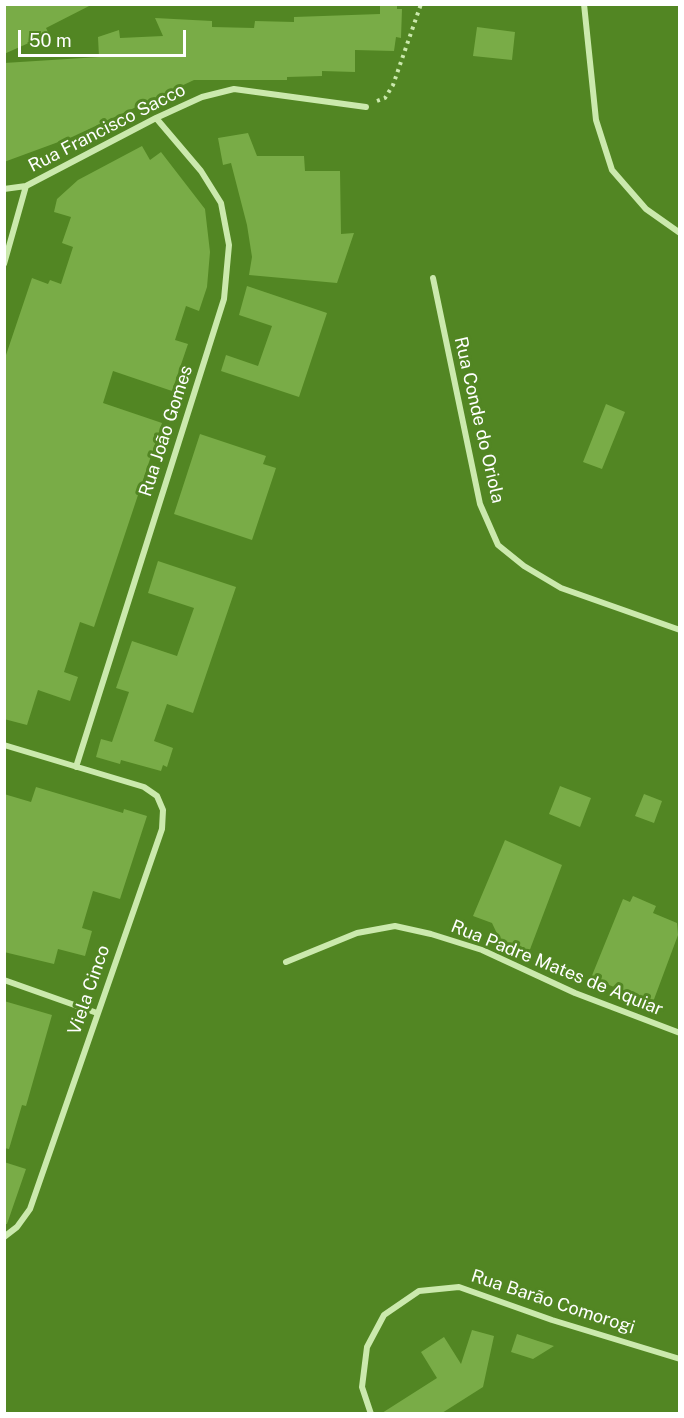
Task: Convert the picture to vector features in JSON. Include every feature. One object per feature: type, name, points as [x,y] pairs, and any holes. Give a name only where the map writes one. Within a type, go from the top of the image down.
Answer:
[{"type":"street","points":[[584,4],[596,120],[612,170],[646,209],[680,233]]},
{"type":"street","name":"Rua Francisco Sacco","points":[[4,189],[26,186],[156,118],[202,97],[234,89],[366,107]]},
{"type":"street","name":"Rua João Gomes","points":[[76,767],[224,299],[229,245],[221,203],[201,171],[156,118]]},
{"type":"street","points":[[4,264],[26,186]]},
{"type":"street","name":"Rua Conde do Oriola","points":[[433,278],[480,504],[498,544],[524,566],[561,588],[680,630]]},
{"type":"street","points":[[4,745],[76,767]]},
{"type":"street","name":"Viela Cinco","points":[[4,1237],[17,1227],[30,1209],[162,829],[163,810],[158,796],[144,787],[76,767]]},
{"type":"street","name":"Rua Padre Mates de Aquiar","points":[[286,962],[357,933],[395,926],[482,950],[575,993],[680,1033]]},
{"type":"street","points":[[4,980],[97,1013]]},
{"type":"street","name":"Rua Barão Comorogi","points":[[371,1413],[362,1387],[367,1347],[384,1315],[419,1291],[459,1287],[552,1320],[680,1359]]},
{"type":"path","points":[[366,107],[385,98],[393,85],[421,4]]},
{"type":"building","points":[[4,4],[93,4],[46,28],[49,34],[4,54]]},
{"type":"building","points":[[380,4],[397,4],[397,9],[402,9],[401,38],[396,37],[394,51],[355,50],[355,72],[322,71],[322,76],[287,77],[287,80],[194,80],[72,137],[4,162],[4,63],[99,57],[98,37],[119,30],[120,38],[163,36],[155,18],[212,21],[212,27],[254,28],[255,21],[294,22],[294,17],[380,14]]},
{"type":"building","points":[[477,27],[515,32],[512,60],[473,56]]},
{"type":"building","points":[[248,133],[257,156],[304,156],[305,171],[340,171],[341,234],[354,233],[337,283],[249,275],[252,257],[247,225],[231,163],[223,165],[218,138]]},
{"type":"building","points":[[142,146],[150,160],[161,152],[205,209],[210,252],[207,287],[199,311],[186,306],[175,340],[188,344],[172,391],[113,371],[103,403],[162,423],[94,627],[80,622],[64,672],[78,677],[70,701],[38,690],[27,725],[4,719],[4,361],[32,278],[48,284],[50,280],[61,284],[73,247],[62,243],[71,217],[54,212],[57,199],[78,180]]},
{"type":"building","points":[[247,286],[327,313],[299,397],[221,371],[226,355],[258,366],[272,326],[239,315]]},
{"type":"building","points":[[606,404],[625,412],[602,469],[583,462]]},
{"type":"building","points":[[200,434],[266,456],[263,464],[276,468],[252,540],[174,514]]},
{"type":"building","points":[[158,561],[236,587],[193,713],[167,704],[154,741],[173,748],[167,767],[163,765],[161,771],[121,760],[120,764],[96,757],[101,739],[112,742],[129,692],[116,688],[132,641],[177,656],[194,608],[148,593]]},
{"type":"building","points":[[560,786],[591,798],[580,827],[549,814]]},
{"type":"building","points":[[36,787],[123,813],[124,809],[147,816],[120,899],[93,891],[82,928],[92,931],[85,956],[58,949],[54,964],[4,952],[4,794],[31,802]]},
{"type":"building","points":[[644,794],[662,801],[654,823],[635,816]]},
{"type":"building","points":[[505,840],[562,865],[529,952],[501,942],[492,923],[473,916]]},
{"type":"building","points":[[633,896],[656,906],[653,913],[677,923],[678,935],[653,1002],[591,978],[623,899],[630,902]]},
{"type":"building","points":[[4,1001],[52,1015],[26,1106],[22,1105],[9,1149],[4,1148]]},
{"type":"building","points":[[4,1162],[26,1169],[7,1224],[4,1224]]},
{"type":"building","points":[[472,1330],[494,1336],[483,1387],[442,1413],[382,1413],[437,1378],[421,1352],[444,1337],[461,1364]]},
{"type":"building","points":[[517,1334],[554,1346],[533,1359],[511,1352]]}]
